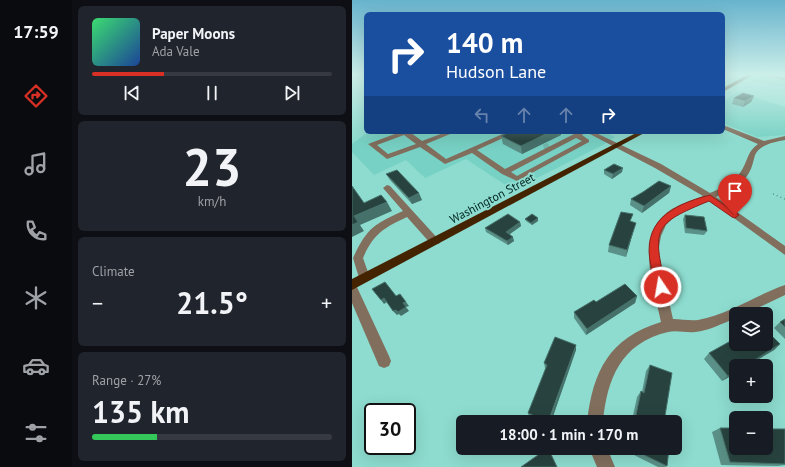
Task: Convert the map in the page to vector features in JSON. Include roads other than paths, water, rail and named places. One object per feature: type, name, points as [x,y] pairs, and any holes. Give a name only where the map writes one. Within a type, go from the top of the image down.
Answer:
[{"type":"main road","name":"Washington Street","points":[[352,285],[639,134]]},
{"type":"street","points":[[725,128],[762,143]]},
{"type":"street","points":[[400,134],[372,144],[387,157],[447,134]]},
{"type":"street","points":[[408,134],[445,162],[508,134]]},
{"type":"street","points":[[430,134],[436,138]]},
{"type":"street","points":[[472,150],[516,179],[587,141],[579,134],[559,144],[544,149],[506,172]]},
{"type":"street","points":[[593,134],[658,166],[710,197],[785,251]]},
{"type":"street","points":[[668,326],[653,253],[653,241],[657,229],[664,220],[674,212],[724,192],[742,177],[748,168],[752,152],[762,143],[785,138]]},
{"type":"street","points":[[772,140],[785,146]]},
{"type":"street","points":[[544,149],[559,144]]},
{"type":"street","points":[[387,188],[435,241]]},
{"type":"street","points":[[364,278],[358,258],[370,234],[374,229],[409,212]]},
{"type":"street","points":[[352,289],[384,361]]},
{"type":"street","points":[[595,415],[601,382],[608,367],[619,352],[633,341],[668,326],[699,326],[785,290]]},
{"type":"street","points":[[601,455],[606,467]]},
{"type":"tunnel","points":[[544,148],[549,146]]}]
